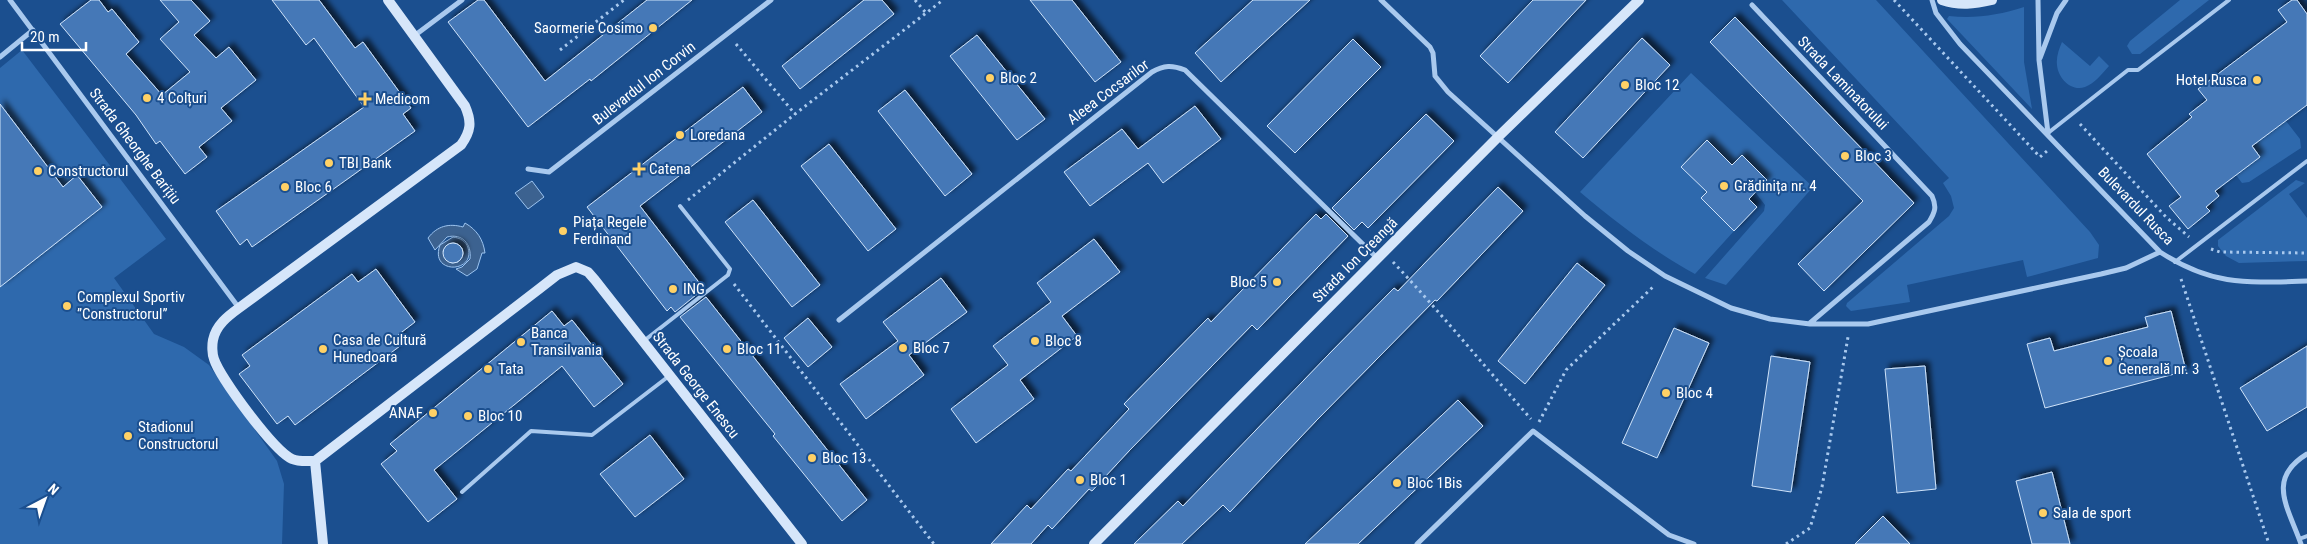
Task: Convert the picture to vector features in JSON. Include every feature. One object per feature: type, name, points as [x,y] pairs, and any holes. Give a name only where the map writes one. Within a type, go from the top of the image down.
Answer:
[{"type":"street","name":"Strada Gheorghe Barițiu","points":[[10,0],[239,308]]},
{"type":"street","points":[[323,544],[314,461],[300,462],[283,453],[270,441],[221,373],[213,357],[213,340],[217,328],[239,308],[461,145],[470,129],[470,118],[465,106],[388,0]]},
{"type":"street","points":[[414,36],[462,0]]},
{"type":"street","name":"Bulevardul Ion Corvin","points":[[528,169],[549,172],[771,0]]},
{"type":"street","points":[[1381,0],[1430,47],[1434,60],[1435,76],[1448,92],[1585,216],[1628,251],[1665,276],[1697,294],[1731,308],[1770,319],[1810,324],[1868,324],[2126,268],[2160,252]]},
{"type":"street","name":"Strada Ion Creangă","points":[[1094,544],[1260,374],[1381,256],[1498,137],[1639,0]]},
{"type":"street","name":"Bulevardul Rusca","points":[[1932,0],[1936,13],[1960,44],[2048,133],[2160,252],[2175,262],[2211,277],[2231,282],[2307,281]]},
{"type":"street","points":[[1942,0],[1960,4],[1992,0]]},
{"type":"street","points":[[2038,0],[2039,60],[2048,133]]},
{"type":"street","points":[[2039,60],[2057,13],[2066,0]]},
{"type":"street","name":"Strada Laminatorului","points":[[1752,5],[1932,196],[1936,204],[1935,212],[1928,222],[1810,324]]},
{"type":"street","points":[[0,57],[33,30]]},
{"type":"street","name":"Aleea Cocsarilor","points":[[839,320],[1152,72],[1164,66],[1174,66],[1185,70],[1381,256]]},
{"type":"street","name":"Strada George Enescu","points":[[314,461],[557,275],[576,267],[588,272],[802,544]]},
{"type":"street","points":[[1417,544],[1533,431],[1669,535],[1694,544]]},
{"type":"street","points":[[2300,542],[2285,498],[2282,481],[2287,470],[2307,454]]},
{"type":"lane","points":[[2048,133],[2128,70],[2138,70],[2229,0]]},
{"type":"lane","points":[[2175,262],[2307,161]]},
{"type":"lane","points":[[643,342],[728,275],[730,269],[680,206]]},
{"type":"lane","points":[[462,492],[531,431],[592,435],[669,376]]},
{"type":"lane","points":[[2300,542],[2307,536]]},
{"type":"path","points":[[560,50],[624,0]]},
{"type":"path","points":[[915,0],[926,13]]},
{"type":"path","points":[[680,206],[795,114],[943,0]]},
{"type":"path","points":[[727,34],[795,114]]},
{"type":"path","points":[[2080,124],[2166,216],[2198,245],[2220,252],[2307,253]]},
{"type":"path","points":[[1381,256],[1442,313],[1490,374],[1533,421],[1533,431]]},
{"type":"path","points":[[2175,262],[2269,544]]},
{"type":"path","points":[[728,275],[934,544]]},
{"type":"path","points":[[1533,431],[1566,370],[1665,276]]},
{"type":"path","points":[[1786,544],[1810,528],[1822,487],[1850,324]]},
{"type":"shaded area","points":[[1782,0],[1876,0],[2090,232],[2099,245],[2098,258],[2027,277],[2023,260],[1907,285],[1910,302],[1851,311],[1846,306],[1847,303],[1949,216],[1954,208],[1951,196],[1943,183],[1949,178]]},
{"type":"shaded area","points":[[2180,0],[2209,0],[2140,54],[2132,54],[2127,46],[2130,41]]},
{"type":"shaded area","points":[[2024,7],[2024,62],[2032,109],[1947,19],[1949,16],[1987,16]]},
{"type":"shaded area","points":[[2062,42],[2090,66],[2099,56],[2109,66],[2089,85],[2080,88],[2070,86],[2058,70],[2057,56]]},
{"type":"shaded area","name":"Complexul Sportiv ”Constructorul”","points":[[22,50],[166,239],[114,278],[154,334],[184,347],[209,365],[277,461],[284,484],[282,544],[0,544],[0,68]]},
{"type":"shaded area","points":[[1691,73],[1813,187],[1726,285],[1705,278],[1764,211],[1765,205],[1755,192],[1767,180],[1742,155],[1732,165],[1707,141],[1707,192],[1701,198],[1734,231],[1695,274],[1636,236],[1580,192]]},
{"type":"shaded area","points":[[2286,121],[2300,139],[2301,148],[2249,182],[2242,183],[2236,175],[2260,157],[2252,146]]},
{"type":"shaded area","points":[[2296,180],[2305,183],[2289,194],[2307,218],[2307,261],[2239,263],[2226,256],[2218,246],[2218,240]]},
{"type":"shaded area","points":[[532,181],[544,197],[528,209],[515,193]]},
{"type":"shaded area","points":[[465,223],[479,235],[485,253],[482,253],[477,269],[467,276],[456,269],[462,267],[470,259],[468,244],[465,241],[457,237],[447,237],[435,250],[428,238],[439,228],[453,225],[463,227]]},
{"type":"shaded area","points":[[453,237],[458,238],[467,246],[469,256],[460,266],[446,266],[441,262],[438,255],[440,245]],"holes":[[[454,243],[462,248],[463,254],[458,262],[452,263],[446,260],[443,251],[447,245]]]},
{"type":"building","points":[[91,0],[99,0],[108,12],[112,9],[139,42],[126,54],[162,95],[190,72],[160,39],[179,22],[160,0],[191,0],[210,21],[194,35],[216,58],[229,47],[256,80],[221,108],[232,121],[199,147],[207,157],[185,174],[160,141],[156,144],[136,115],[60,24]]},
{"type":"building","points":[[272,0],[319,0],[355,48],[363,42],[411,108],[403,114],[415,131],[252,247],[247,239],[240,245],[216,211],[364,107],[314,38],[306,45]]},
{"type":"building","points":[[478,0],[484,0],[545,81],[647,0],[692,0],[591,81],[590,79],[528,127],[448,22]]},
{"type":"building","points":[[864,0],[882,0],[894,14],[800,89],[782,66]]},
{"type":"building","points":[[1030,0],[1072,0],[1121,62],[1095,82]]},
{"type":"building","points":[[1253,0],[1310,0],[1221,82],[1195,53]]},
{"type":"building","points":[[1533,0],[1586,0],[1508,83],[1480,56]]},
{"type":"building","points":[[2292,0],[2297,0],[2307,14],[2307,105],[2252,146],[2260,157],[2215,191],[2219,196],[2206,207],[2210,211],[2188,229],[2169,206],[2181,197],[2147,154],[2192,117],[2189,114],[2207,100],[2198,89],[2287,22],[2278,10]]},
{"type":"building","name":"Bloc 3","points":[[1735,17],[1914,203],[1824,291],[1798,264],[1863,201],[1710,42]]},
{"type":"building","name":"Bloc 2","points":[[977,35],[1045,119],[1017,140],[950,56]]},
{"type":"building","name":"Bloc 12","points":[[1642,38],[1670,65],[1583,158],[1555,132]]},
{"type":"building","points":[[1353,39],[1381,67],[1295,153],[1267,126]]},
{"type":"building","points":[[743,87],[762,112],[640,206],[701,285],[698,287],[701,291],[675,312],[671,307],[667,311],[587,207]]},
{"type":"building","points":[[905,90],[972,174],[945,196],[878,111]]},
{"type":"building","points":[[0,104],[63,187],[77,175],[102,207],[0,287]]},
{"type":"building","points":[[1195,106],[1221,139],[1163,183],[1148,163],[1090,206],[1064,172],[1122,129],[1138,149]]},
{"type":"building","points":[[1426,114],[1454,141],[1368,228],[1362,222],[1354,230],[1332,208]]},
{"type":"building","name":"Grădinița nr. 4","points":[[1707,140],[1732,165],[1742,155],[1767,180],[1749,199],[1757,207],[1734,231],[1701,198],[1707,192],[1681,167]]},
{"type":"building","points":[[829,144],[896,229],[868,251],[801,166]]},
{"type":"building","points":[[1498,187],[1523,211],[1437,301],[1435,300],[1316,421],[1230,512],[1223,505],[1182,544],[1134,544],[1178,501],[1183,506],[1394,288],[1398,291]]},
{"type":"building","points":[[753,200],[820,285],[792,307],[725,222]]},
{"type":"building","points":[[1316,214],[1321,219],[1326,214],[1348,236],[1257,330],[1252,325],[1092,491],[1089,489],[1052,529],[1048,525],[1031,544],[991,544],[1027,505],[1031,509],[1068,469],[1071,471],[1129,409],[1124,404],[1208,318],[1211,322]]},
{"type":"building","name":"Bloc 8","points":[[1094,239],[1120,272],[1062,316],[1077,336],[1020,380],[1034,399],[976,443],[951,409],[1008,365],[993,346],[1051,302],[1037,283]]},
{"type":"building","points":[[453,243],[460,246],[463,253],[460,260],[453,263],[446,260],[443,253],[446,246]]},
{"type":"building","points":[[1577,263],[1605,285],[1525,384],[1498,361]]},
{"type":"building","name":"Casa de Cultură Hunedoara","points":[[376,269],[415,322],[398,335],[404,343],[295,425],[288,416],[277,424],[239,374],[250,366],[242,355],[352,274],[358,282]]},
{"type":"building","name":"Bloc 7","points":[[941,278],[967,312],[909,355],[924,375],[866,419],[840,384],[898,341],[883,322]]},
{"type":"building","points":[[706,297],[867,500],[842,521],[773,436],[775,434],[680,317]]},
{"type":"building","points":[[552,311],[564,326],[572,320],[623,384],[594,407],[562,366],[434,470],[457,499],[428,522],[381,464],[397,451],[390,444]]},
{"type":"building","name":"Școala Generală nr. 3","points":[[2171,311],[2186,371],[2045,408],[2027,344],[2050,338],[2054,351],[2148,327],[2145,317]]},
{"type":"building","points":[[808,318],[832,347],[808,367],[784,338]]},
{"type":"building","name":"Bloc 4","points":[[1674,328],[1709,343],[1657,458],[1622,443]]},
{"type":"building","points":[[2307,346],[2307,407],[2267,431],[2240,388]]},
{"type":"building","points":[[1771,356],[1810,362],[1791,492],[1752,486]]},
{"type":"building","points":[[1925,366],[1936,489],[1897,493],[1885,369]]},
{"type":"building","name":"Bloc 1Bis","points":[[1458,400],[1483,426],[1358,544],[1305,544]]},
{"type":"building","points":[[650,435],[684,479],[635,517],[600,474]]},
{"type":"building","name":"Sala de sport","points":[[2052,472],[2070,544],[2032,544],[2016,481]]},
{"type":"building","points":[[1883,516],[1910,544],[1855,544]]},
{"type":"place","name":"Saormerie Cosimo","points":[[653,28]]},
{"type":"place","name":"Bloc 2","points":[[990,78]]},
{"type":"place","name":"Hotel Rusca","points":[[2257,80]]},
{"type":"place","name":"Bloc 12","points":[[1625,85]]},
{"type":"place","name":"4 Colțuri","points":[[147,98]]},
{"type":"place","name":"Medicom","points":[[365,99]]},
{"type":"place","name":"Loredana","points":[[680,135]]},
{"type":"place","name":"Bloc 3","points":[[1845,156]]},
{"type":"place","name":"TBI Bank","points":[[329,163]]},
{"type":"place","name":"Catena","points":[[639,169]]},
{"type":"place","name":"Constructorul","points":[[38,171]]},
{"type":"place","name":"Grădinița nr. 4","points":[[1724,186]]},
{"type":"place","name":"Bloc 6","points":[[285,187]]},
{"type":"place","name":"Piața Regele Ferdinand","points":[[563,231]]},
{"type":"place","name":"Bloc 5","points":[[1277,282]]},
{"type":"place","name":"ING","points":[[673,289]]},
{"type":"place","name":"Complexul Sportiv ”Constructorul”","points":[[67,306]]},
{"type":"place","name":"Bloc 8","points":[[1035,341]]},
{"type":"place","name":"Banca Transilvania","points":[[521,342]]},
{"type":"place","name":"Bloc 7","points":[[903,348]]},
{"type":"place","name":"Casa de Cultură Hunedoara","points":[[323,349]]},
{"type":"place","name":"Bloc 11","points":[[727,349]]},
{"type":"place","name":"Școala Generală nr. 3","points":[[2108,361]]},
{"type":"place","name":"Tata","points":[[488,369]]},
{"type":"place","name":"Bloc 4","points":[[1666,393]]},
{"type":"place","name":"ANAF","points":[[433,413]]},
{"type":"place","name":"Bloc 10","points":[[468,416]]},
{"type":"place","name":"Stadionul Constructorul","points":[[128,436]]},
{"type":"place","name":"Bloc 13","points":[[812,458]]},
{"type":"place","name":"Bloc 1","points":[[1080,480]]},
{"type":"place","name":"Bloc 1Bis","points":[[1397,483]]},
{"type":"place","name":"Sala de sport","points":[[2043,513]]}]
